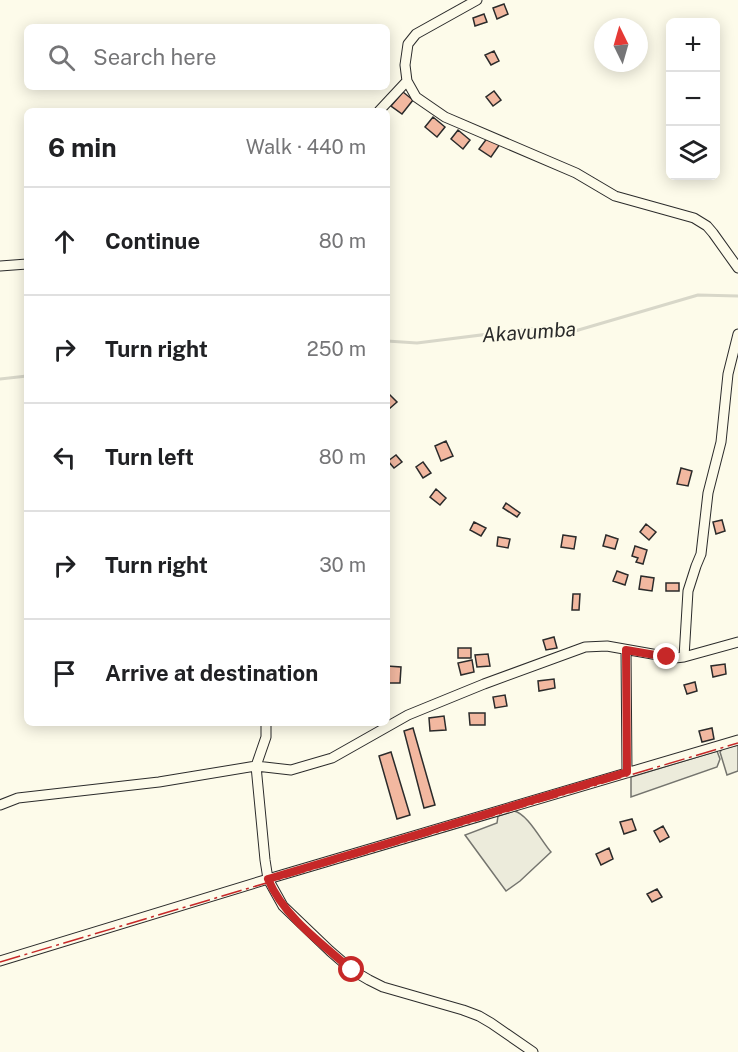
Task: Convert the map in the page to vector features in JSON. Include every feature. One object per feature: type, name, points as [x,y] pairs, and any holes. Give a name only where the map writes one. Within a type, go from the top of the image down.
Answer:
[{"type":"street","points":[[477,0],[416,34],[408,44],[405,54],[407,81],[416,97],[446,117],[576,173],[615,196],[694,218],[707,226],[738,268]]},
{"type":"street","points":[[383,108],[407,81]]},
{"type":"street","points":[[0,266],[24,264]]},
{"type":"street","points":[[684,657],[688,591],[701,554],[708,493],[721,442],[728,374],[738,334]]},
{"type":"street","points":[[390,725],[408,715],[484,684],[585,647],[607,646],[667,657],[684,657],[738,642]]},
{"type":"street","points":[[626,650],[627,772]]},
{"type":"street","points":[[266,726],[266,737],[256,766],[268,879],[278,900],[293,917],[352,970],[383,987],[479,1016],[533,1052]]},
{"type":"street","points":[[0,804],[18,798],[159,782],[256,766],[291,770],[332,758],[389,726]]},
{"type":"street","points":[[0,961],[738,740]]},
{"type":"shaded area","points":[[738,745],[738,771],[727,775],[720,752],[722,749]]},
{"type":"shaded area","points":[[717,751],[720,759],[717,767],[631,797],[631,777]]},
{"type":"shaded area","points":[[514,811],[529,822],[551,852],[506,891],[465,835],[497,823],[498,816]]},
{"type":"building","points":[[504,4],[508,14],[497,19],[493,8]]},
{"type":"building","points":[[484,14],[487,22],[475,26],[473,18]]},
{"type":"building","points":[[494,51],[499,61],[491,65],[485,55]]},
{"type":"building","points":[[494,91],[501,100],[493,106],[486,97]]},
{"type":"building","points":[[403,92],[413,100],[402,114],[391,106]]},
{"type":"building","points":[[433,117],[445,127],[437,137],[425,127]]},
{"type":"building","points":[[458,130],[470,140],[463,149],[451,139]]},
{"type":"building","points":[[488,137],[500,144],[491,157],[479,149]]},
{"type":"building","points":[[390,395],[397,402],[390,408]]},
{"type":"building","points":[[446,441],[453,456],[441,461],[435,446]]},
{"type":"building","points":[[396,455],[402,462],[394,468],[390,460]]},
{"type":"building","points":[[423,462],[431,473],[423,478],[416,467]]},
{"type":"building","points":[[681,468],[692,471],[688,486],[677,484]]},
{"type":"building","points":[[436,489],[446,498],[440,505],[430,497]]},
{"type":"building","points":[[506,503],[520,513],[517,517],[503,508]]},
{"type":"building","points":[[722,520],[725,531],[716,534],[713,522]]},
{"type":"building","points":[[474,522],[486,528],[481,536],[470,530]]},
{"type":"building","points":[[646,524],[656,532],[649,540],[640,532]]},
{"type":"building","points":[[563,535],[576,537],[574,549],[561,547]]},
{"type":"building","points":[[606,535],[618,539],[615,549],[603,546]]},
{"type":"building","points":[[498,537],[510,539],[508,548],[497,546]]},
{"type":"building","points":[[635,546],[647,550],[643,564],[636,562],[638,558],[632,556]]},
{"type":"building","points":[[617,571],[628,575],[625,585],[613,581]]},
{"type":"building","points":[[641,576],[654,578],[652,591],[639,589]]},
{"type":"building","points":[[666,583],[679,583],[679,591],[666,591]]},
{"type":"building","points":[[573,594],[580,594],[579,610],[572,610]]},
{"type":"building","points":[[554,637],[557,648],[546,650],[543,640]]},
{"type":"building","points":[[458,648],[471,648],[471,658],[458,658]]},
{"type":"building","points":[[488,654],[490,666],[477,667],[475,655]]},
{"type":"building","points":[[472,660],[474,672],[461,675],[458,663]]},
{"type":"building","points":[[725,664],[726,674],[713,677],[711,666]]},
{"type":"building","points":[[390,666],[401,667],[400,683],[390,683]]},
{"type":"building","points":[[554,679],[555,688],[539,691],[538,681]]},
{"type":"building","points":[[695,682],[697,691],[687,694],[684,685]]},
{"type":"building","points":[[505,695],[507,706],[495,708],[493,697]]},
{"type":"building","points":[[469,713],[485,713],[485,725],[470,725]]},
{"type":"building","points":[[444,716],[446,730],[430,731],[429,718]]},
{"type":"building","points":[[413,728],[435,805],[424,808],[404,731]]},
{"type":"building","points":[[712,728],[714,739],[702,742],[699,731]]},
{"type":"building","points":[[391,752],[410,815],[397,819],[379,756]]},
{"type":"building","points":[[632,819],[636,830],[624,834],[620,822]]},
{"type":"building","points":[[663,826],[669,837],[660,842],[654,831]]},
{"type":"building","points":[[609,848],[613,859],[601,865],[596,854]]},
{"type":"building","points":[[657,889],[662,897],[652,902],[647,894]]},
{"type":"waterway","name":"Akavumba","points":[[390,341],[417,343],[545,327],[575,331],[698,295],[738,296]]},
{"type":"waterway","name":"Akavumba","points":[[0,379],[24,376]]},
{"type":"power","points":[[0,962],[738,743]]},
{"type":"route","points":[[352,970],[293,917],[278,900],[268,879],[627,772],[626,650],[667,657]]}]
